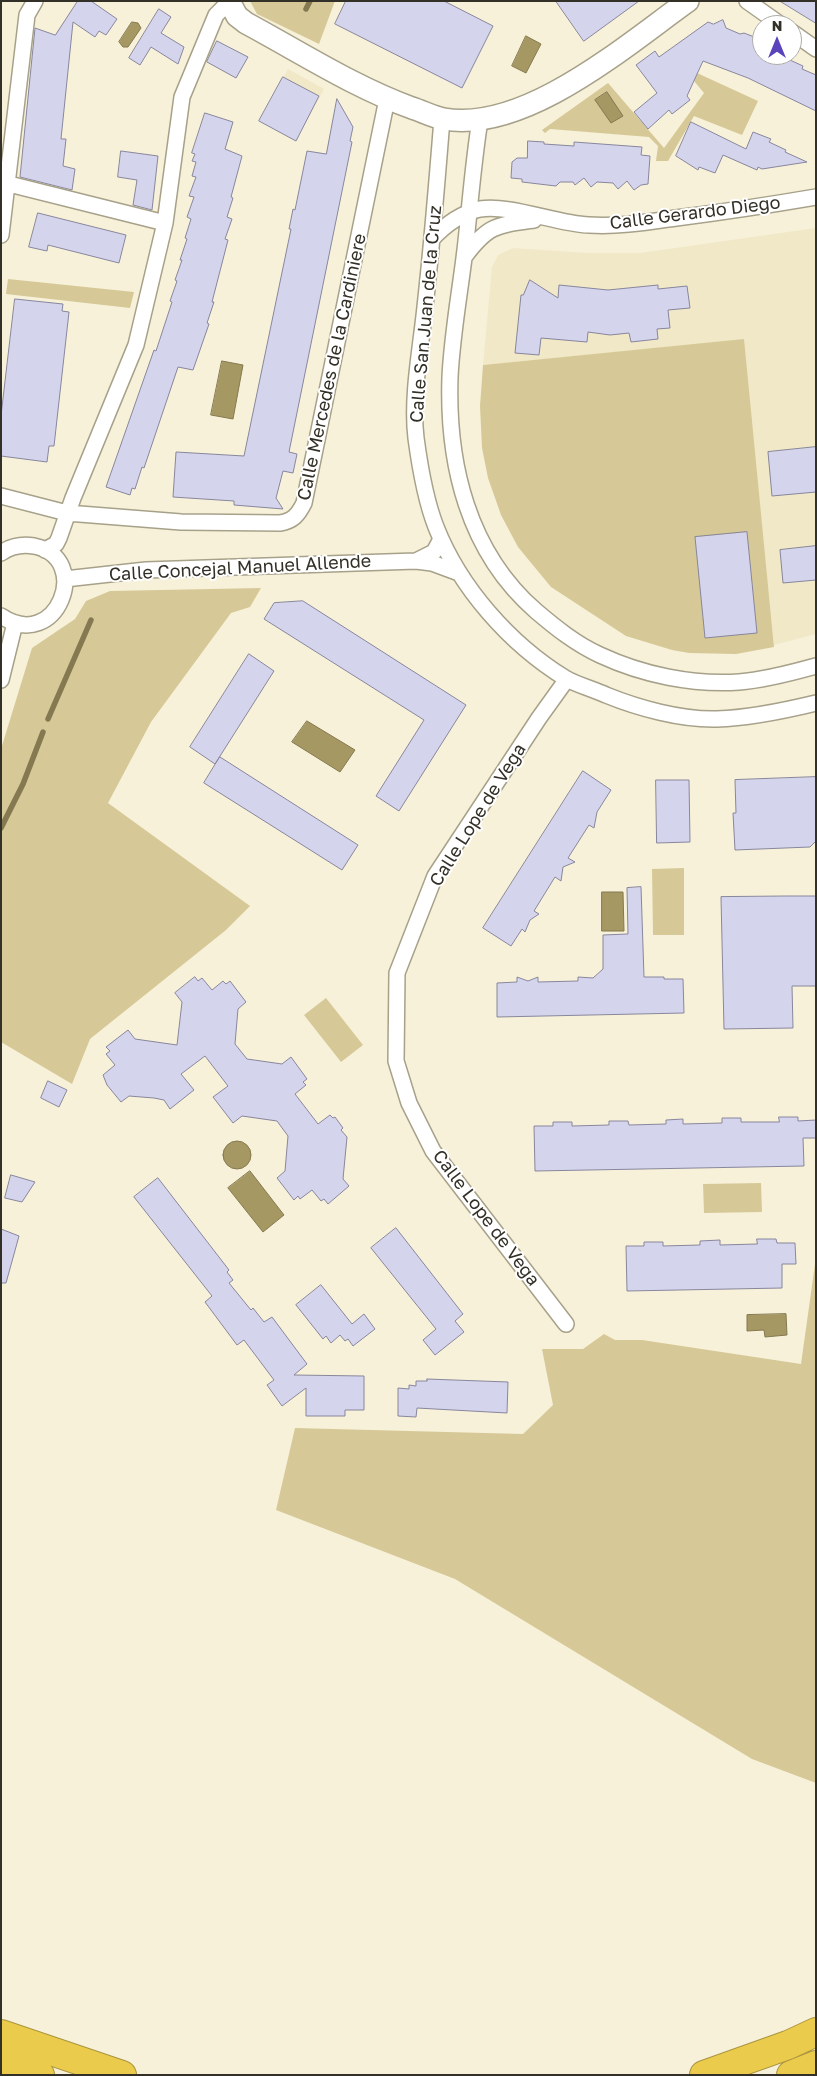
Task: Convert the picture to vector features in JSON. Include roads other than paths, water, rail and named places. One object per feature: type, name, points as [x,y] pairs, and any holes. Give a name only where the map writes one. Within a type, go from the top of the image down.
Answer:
[{"type":"highway","points":[[704,2075],[788,2046],[816,2032]]},
{"type":"highway","points":[[1,2034],[122,2075]]},
{"type":"highway","points":[[1,2061],[40,2075]]},
{"type":"highway","points":[[791,2075],[816,2065]]},
{"type":"street","points":[[1,235],[4,183],[27,15],[35,1]]},
{"type":"street","points":[[46,550],[56,544],[136,345],[165,223],[182,97],[216,15],[229,2],[237,16],[246,23],[387,99],[442,119],[480,120],[524,108],[574,82],[688,1]]},
{"type":"street","points":[[746,1],[766,15]]},
{"type":"street","points":[[802,39],[816,49]]},
{"type":"street","name":"Calle Mercedes de la Cardiniere","points":[[1,496],[67,513],[181,522],[291,522],[304,504],[387,99]]},
{"type":"street","name":"Calle San Juan de la Cruz","points":[[442,119],[417,384],[416,435],[429,504],[441,539],[459,573],[486,609],[522,645],[567,679],[624,702],[666,713],[715,719],[772,713],[816,702]]},
{"type":"street","name":"Calle San Juan de la Cruz","points":[[480,120],[471,179],[464,259],[450,376],[451,428],[459,481],[474,527],[484,548],[512,588],[527,604],[570,640],[587,650],[634,669],[688,681],[740,682],[816,666]]},
{"type":"street","points":[[471,179],[478,193],[494,208]]},
{"type":"street","points":[[4,183],[165,223]]},
{"type":"street","name":"Calle Gerardo Diego","points":[[432,239],[443,227],[468,213],[494,208],[545,219],[589,225],[640,223],[816,197]]},
{"type":"street","name":"Calle Gerardo Diego","points":[[464,259],[486,232],[502,224],[545,219]]},
{"type":"street","points":[[416,561],[434,552],[441,539]]},
{"type":"street","points":[[1,553],[14,546],[22,545],[46,550],[57,561],[65,579],[63,600],[52,615],[34,624],[16,624],[1,616]]},
{"type":"street","name":"Calle Concejal Manuel Allende","points":[[65,579],[116,572],[155,570],[416,561],[432,563],[459,573]]},
{"type":"street","points":[[1,680],[16,624]]},
{"type":"street","name":"Calle Lope de Vega","points":[[566,1324],[433,1151],[409,1103],[396,1062],[397,973],[435,876],[539,718],[567,679]]},
{"type":"waterway","points":[[306,9],[310,1]]},
{"type":"waterway","points":[[48,719],[91,620]]},
{"type":"waterway","points":[[1,828],[23,784],[43,732]]}]
